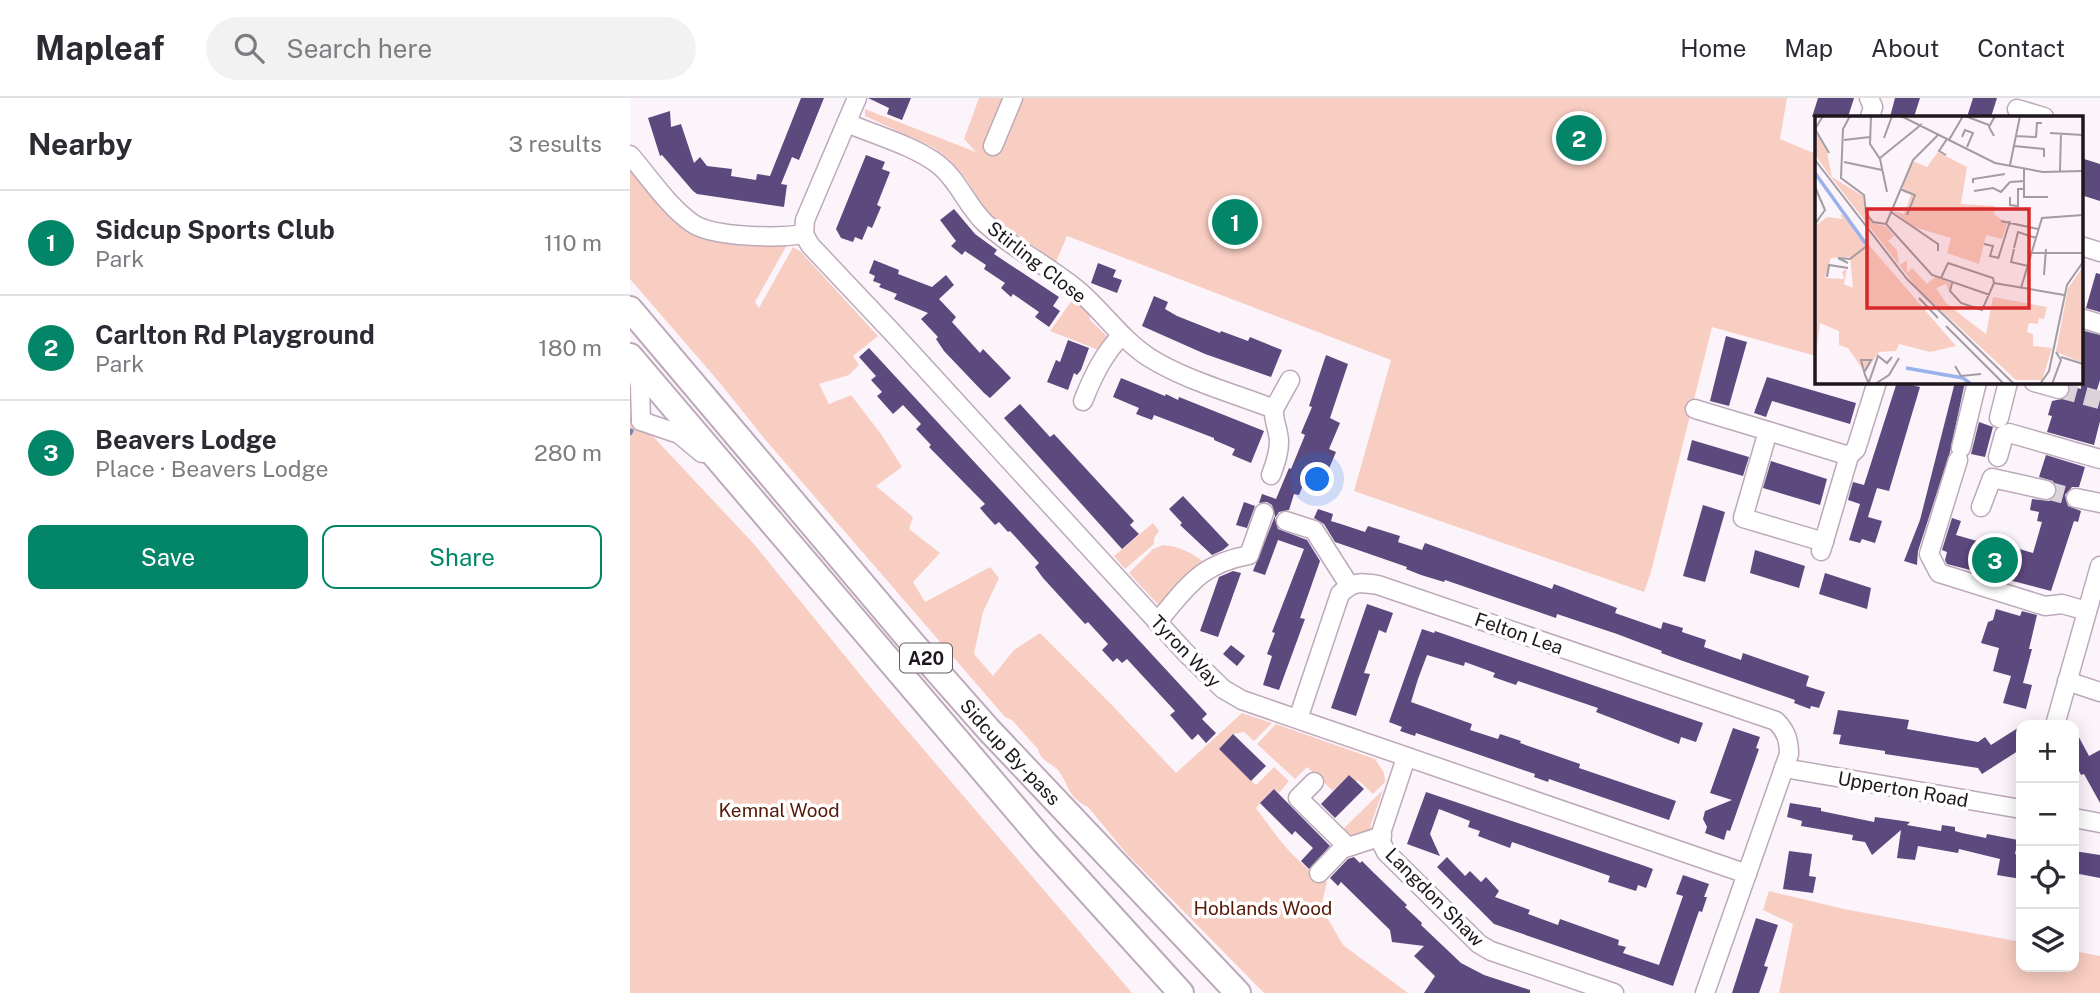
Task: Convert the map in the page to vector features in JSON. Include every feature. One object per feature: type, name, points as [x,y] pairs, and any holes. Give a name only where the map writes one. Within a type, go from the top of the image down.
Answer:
[{"type":"highway","name":"Sidcup By-pass","points":[[630,309],[988,730],[1238,993]]},
{"type":"highway","name":"Sidcup By-pass","points":[[633,360],[1044,842],[1181,993]]},
{"type":"street","points":[[630,155],[681,214],[695,225],[712,232],[783,237],[804,234],[805,220],[857,98]]},
{"type":"street","points":[[993,146],[1013,98]]},
{"type":"street","points":[[1869,98],[1872,107],[1870,116]]},
{"type":"street","points":[[2017,108],[2041,116]]},
{"type":"street","name":"Stirling Close","points":[[847,123],[923,155],[940,165],[973,210],[987,224],[1059,274],[1083,294],[1121,336],[1150,358],[1180,373],[1274,408]]},
{"type":"street","name":"Tyron Way","points":[[804,234],[810,245],[1157,622],[1223,689],[1242,699],[1406,758],[1747,874]]},
{"type":"street","points":[[2082,246],[2100,252]]},
{"type":"street","points":[[2082,318],[2100,324]]},
{"type":"street","points":[[2082,330],[2100,336]]},
{"type":"street","points":[[1083,401],[1097,367],[1107,350],[1121,336]]},
{"type":"street","points":[[633,360],[640,386],[636,425],[679,434],[735,480]]},
{"type":"street","points":[[1270,475],[1278,457],[1279,440],[1273,420],[1274,408],[1290,380]]},
{"type":"street","points":[[1768,432],[1743,518],[1822,546],[1849,456],[1856,449],[1877,383]]},
{"type":"street","points":[[1977,383],[1929,554],[1939,573],[2045,606],[2062,604],[2087,611]]},
{"type":"street","points":[[1999,418],[2008,383]]},
{"type":"street","points":[[2038,383],[2059,388]]},
{"type":"street","points":[[1695,409],[1849,456]]},
{"type":"street","points":[[1998,457],[2004,435],[2009,433],[2100,459]]},
{"type":"street","points":[[1981,507],[1992,478],[2046,490]]},
{"type":"street","points":[[2076,498],[2100,503]]},
{"type":"street","points":[[1157,622],[1195,578],[1212,566],[1231,558],[1249,555],[1264,513]]},
{"type":"street","points":[[1286,521],[1314,530],[1349,585],[1340,594],[1298,719]]},
{"type":"street","points":[[2056,720],[2100,566]]},
{"type":"street","name":"Felton Lea","points":[[1349,585],[1361,582],[1378,584],[1776,721],[1784,729],[1789,743],[1789,754],[1784,768]]},
{"type":"street","points":[[2067,681],[2100,692]]},
{"type":"street","name":"Langdon Shaw","points":[[1406,758],[1382,836],[1381,842],[1386,852],[1479,944],[1497,953],[1614,993]]},
{"type":"street","points":[[1705,993],[1784,768]]},
{"type":"street","name":"Upperton Road","points":[[1784,768],[2016,808]]},
{"type":"street","points":[[1314,782],[1298,798],[1348,847]]},
{"type":"street","points":[[2079,819],[2100,822]]},
{"type":"street","points":[[1319,873],[1342,849],[1382,836]]},
{"type":"green space","points":[[979,98],[1787,98],[1780,139],[1815,154],[1815,356],[1712,327],[1644,592],[1354,491],[1391,360],[1067,236],[1056,262],[986,212],[966,179],[949,159],[932,147],[865,116],[865,109],[976,152],[964,139]]},
{"type":"green space","name":"Hoblands Wood","points":[[630,163],[715,238],[787,245],[755,302],[759,308],[793,247],[801,252],[878,336],[853,356],[859,365],[849,375],[819,384],[829,404],[851,395],[902,467],[876,486],[913,517],[909,529],[940,553],[913,582],[925,602],[990,567],[999,578],[983,612],[974,654],[993,676],[1014,650],[1040,633],[1176,773],[1242,713],[1272,723],[1254,741],[1244,732],[1233,734],[1219,749],[1256,785],[1274,767],[1289,781],[1279,793],[1274,789],[1256,808],[1296,858],[1327,882],[1321,907],[1343,945],[1408,993],[1264,993],[1126,853],[1088,807],[1073,796],[1057,769],[1042,757],[1012,720],[1005,717],[630,279]]},
{"type":"green space","points":[[1073,299],[1109,338],[1101,351],[1050,331]]},
{"type":"green space","name":"Kemnal Wood","points":[[630,412],[753,543],[871,688],[1132,993],[630,993]]},
{"type":"green space","points":[[1153,523],[1159,531],[1154,538],[1154,544],[1125,569],[1114,556]]},
{"type":"green space","points":[[1163,545],[1186,551],[1206,564],[1163,610],[1129,573],[1153,549]]},
{"type":"green space","points":[[1276,724],[1375,759],[1384,773],[1385,782],[1373,794],[1349,775],[1333,791],[1307,767],[1295,779],[1257,744]]},
{"type":"green space","points":[[1383,790],[1371,824],[1370,838],[1353,842],[1339,833]]},
{"type":"green space","points":[[1769,891],[1844,909],[2016,941],[2016,972],[2079,972],[2079,952],[2100,956],[2100,993],[1779,993],[1793,924],[1763,910]]},
{"type":"building","points":[[801,98],[824,98],[799,160],[792,157],[781,184],[787,185],[784,207],[697,194],[662,155],[660,156],[648,118],[670,111],[671,127],[681,124],[694,163],[700,157],[707,166],[732,169],[731,176],[756,180],[757,174],[770,176]]},
{"type":"building","points":[[868,98],[911,98],[902,120],[887,114],[889,108]]},
{"type":"building","points":[[1818,98],[1854,98],[1848,116],[1812,117]]},
{"type":"building","points":[[1895,98],[1920,98],[1914,116],[1890,116]]},
{"type":"building","points":[[1973,98],[1997,98],[1991,116],[1967,116]]},
{"type":"building","points":[[866,155],[885,162],[882,169],[890,172],[877,205],[881,207],[872,228],[868,226],[862,240],[855,237],[853,242],[841,238],[836,229]]},
{"type":"building","points":[[2082,158],[2100,164],[2100,201],[2082,195]]},
{"type":"building","points":[[954,209],[975,234],[997,250],[994,254],[1059,297],[1053,306],[1060,311],[1049,327],[1035,317],[1039,312],[1013,294],[1011,297],[1001,288],[1005,283],[984,269],[986,265],[965,251],[962,255],[951,246],[956,241],[940,220]]},
{"type":"building","points":[[874,260],[899,270],[898,274],[932,287],[946,275],[954,285],[939,299],[956,317],[952,322],[980,353],[983,349],[1011,378],[990,398],[984,393],[944,351],[936,339],[938,337],[921,319],[928,313],[894,299],[897,294],[879,287],[881,284],[873,281],[875,276],[869,273]]},
{"type":"building","points":[[1098,263],[1116,270],[1113,277],[1122,280],[1117,293],[1091,283]]},
{"type":"building","points":[[2096,273],[2100,274],[2100,312],[2086,308]]},
{"type":"building","points":[[1154,296],[1168,302],[1165,309],[1177,316],[1220,333],[1221,331],[1248,341],[1250,337],[1282,350],[1271,377],[1205,354],[1142,326]]},
{"type":"building","points":[[2082,330],[2100,335],[2100,380],[2096,393],[2100,394],[2100,421],[2094,445],[2047,432],[2052,416],[2048,415],[2052,401],[2066,398],[2070,393],[2070,386],[2081,389]]},
{"type":"building","points":[[1726,336],[1747,342],[1729,406],[1710,401]]},
{"type":"building","points":[[1068,340],[1089,348],[1081,370],[1077,375],[1074,373],[1068,390],[1047,382],[1056,360],[1060,362]]},
{"type":"building","points":[[869,348],[1207,714],[1202,719],[1216,733],[1206,743],[1198,734],[1192,740],[1170,715],[1175,711],[1127,659],[1122,663],[1117,658],[1113,662],[1102,650],[1108,644],[1088,622],[1085,624],[1043,578],[1035,567],[1039,563],[1010,531],[999,522],[995,525],[985,514],[980,508],[985,504],[929,447],[931,445],[916,429],[921,424],[903,405],[893,414],[877,396],[882,392],[871,380],[876,376],[859,357]]},
{"type":"building","points":[[1326,355],[1348,364],[1330,418],[1340,423],[1329,449],[1336,452],[1328,471],[1319,467],[1316,474],[1309,471],[1299,495],[1294,494],[1289,510],[1279,512],[1275,518],[1278,529],[1307,540],[1320,561],[1300,618],[1305,619],[1279,690],[1263,685],[1272,656],[1267,654],[1275,633],[1272,632],[1304,549],[1278,540],[1265,575],[1253,571],[1275,516],[1272,505],[1267,502],[1259,503],[1262,494],[1276,499],[1289,468],[1291,469],[1305,435],[1301,433],[1312,407],[1309,406]]},
{"type":"building","points":[[1767,377],[1856,403],[1850,424],[1772,401],[1766,417],[1754,413]]},
{"type":"building","points":[[1121,378],[1165,396],[1166,394],[1178,400],[1179,397],[1264,431],[1251,463],[1232,455],[1235,449],[1214,438],[1154,415],[1152,420],[1136,414],[1139,408],[1113,397]]},
{"type":"building","points":[[1897,383],[1920,387],[1889,491],[1877,488],[1868,517],[1882,521],[1875,543],[1862,539],[1860,543],[1849,540],[1860,504],[1848,500],[1853,482],[1864,485]]},
{"type":"building","points":[[1955,383],[1965,383],[1950,452],[1918,551],[1917,565],[1904,561],[1920,520]]},
{"type":"building","points":[[1020,404],[1050,437],[1054,434],[1134,521],[1130,525],[1139,534],[1122,549],[1004,418]]},
{"type":"building","points":[[1979,422],[1993,427],[1985,457],[1971,454]]},
{"type":"building","points":[[1692,440],[1749,457],[1743,476],[1687,460]]},
{"type":"building","points":[[2046,455],[2085,467],[2079,487],[2072,487],[2065,495],[2068,506],[2081,511],[2078,522],[2074,521],[2051,591],[1947,564],[1947,552],[1942,550],[1952,518],[1961,521],[1956,535],[1998,547],[1999,543],[2033,553],[2042,522],[2037,521],[2039,512],[2030,510],[2032,499],[2049,501],[2057,492],[2053,481],[2039,477]]},
{"type":"building","points":[[1771,461],[1827,479],[1820,505],[1763,488]]},
{"type":"building","points":[[1183,496],[1229,545],[1212,555],[1180,525],[1182,523],[1169,509]]},
{"type":"building","points":[[1244,502],[1255,506],[1247,528],[1236,525]]},
{"type":"building","points":[[1703,505],[1725,512],[1705,582],[1683,576]]},
{"type":"building","points":[[1318,509],[1333,514],[1331,521],[1365,532],[1368,526],[1400,536],[1398,542],[1422,550],[1425,543],[1552,589],[1554,584],[1617,608],[1615,613],[1661,629],[1663,622],[1683,628],[1682,632],[1706,640],[1704,647],[1741,660],[1743,653],[1809,676],[1806,686],[1825,692],[1819,708],[1811,706],[1810,709],[1794,703],[1795,700],[1661,653],[1662,651],[1617,634],[1557,614],[1556,618],[1445,580],[1444,582],[1421,575],[1406,569],[1407,567],[1335,542],[1324,524],[1314,518]]},
{"type":"building","points":[[1755,550],[1805,566],[1799,588],[1750,573]]},
{"type":"building","points":[[1233,571],[1241,573],[1218,637],[1200,631],[1219,577]]},
{"type":"building","points":[[1825,573],[1871,588],[1867,609],[1819,594]]},
{"type":"building","points":[[1367,604],[1393,613],[1386,633],[1379,630],[1364,673],[1370,674],[1356,716],[1331,708]]},
{"type":"building","points":[[1996,609],[2020,616],[2022,611],[2037,615],[2023,683],[2032,685],[2026,709],[2003,703],[2011,676],[1993,671],[1999,648],[1981,643]]},
{"type":"building","points":[[1422,629],[1434,633],[1435,631],[1703,723],[1696,742],[1681,737],[1679,744],[1596,712],[1598,708],[1518,681],[1516,685],[1493,677],[1495,673],[1465,662],[1464,666],[1427,655],[1418,679],[1411,702],[1472,724],[1470,730],[1498,739],[1500,734],[1521,741],[1520,743],[1580,764],[1579,768],[1676,801],[1669,820],[1549,779],[1548,782],[1534,777],[1535,774],[1416,733],[1415,736],[1400,731],[1402,727],[1389,722]]},
{"type":"building","points":[[1231,645],[1245,656],[1237,666],[1223,654]]},
{"type":"building","points":[[1838,710],[1909,720],[1907,729],[1978,742],[1985,737],[1991,745],[2016,729],[2016,752],[1982,774],[1978,768],[1839,744],[1841,735],[1833,734]]},
{"type":"building","points":[[1733,728],[1760,737],[1756,748],[1759,749],[1730,831],[1727,830],[1724,840],[1705,833],[1707,827],[1703,819],[1705,811],[1732,800],[1710,793]]},
{"type":"building","points":[[1233,734],[1266,766],[1251,781],[1219,749]]},
{"type":"building","points":[[2079,737],[2089,756],[2100,750],[2100,803],[2084,774],[2081,775]]},
{"type":"building","points":[[1349,775],[1364,789],[1335,818],[1321,804]]},
{"type":"building","points":[[1274,789],[1330,846],[1309,869],[1301,861],[1313,848],[1295,831],[1292,835],[1260,803]]},
{"type":"building","points":[[1426,792],[1653,869],[1646,888],[1638,885],[1636,891],[1608,882],[1610,876],[1512,842],[1510,848],[1478,836],[1480,831],[1468,827],[1470,821],[1439,809],[1430,834],[1440,856],[1407,844]]},
{"type":"building","points":[[1790,803],[1874,822],[1875,817],[1910,822],[1907,825],[1941,831],[1942,825],[1986,838],[1987,834],[2016,840],[2016,878],[1997,875],[2000,859],[1959,849],[1958,853],[1918,846],[1915,860],[1897,858],[1901,830],[1872,855],[1865,842],[1852,840],[1853,835],[1801,826],[1802,821],[1787,817]]},
{"type":"building","points":[[1789,851],[1812,854],[1809,876],[1816,877],[1813,893],[1783,889]]},
{"type":"building","points":[[2079,852],[2100,855],[2100,878],[2079,874]]},
{"type":"building","points":[[1354,857],[1360,863],[1362,861],[1407,905],[1405,907],[1421,925],[1461,963],[1484,975],[1530,990],[1530,993],[1424,993],[1435,976],[1414,956],[1424,946],[1392,942],[1390,930],[1341,882],[1338,886],[1330,878],[1348,859]]},
{"type":"building","points":[[1447,857],[1465,876],[1470,871],[1481,882],[1486,877],[1499,891],[1495,897],[1530,910],[1528,914],[1558,925],[1560,919],[1619,940],[1618,945],[1626,947],[1623,953],[1659,965],[1683,896],[1676,894],[1683,875],[1709,884],[1702,912],[1699,911],[1673,986],[1494,924],[1437,867]]},
{"type":"building","points":[[1756,918],[1778,925],[1764,966],[1768,967],[1759,993],[1732,993]]},
{"type":"tunnel","points":[[2059,389],[2100,400]]},
{"type":"tunnel","points":[[2046,490],[2076,498]]},
{"type":"place","name":"Carlton Rd Playground","points":[[1579,138]]},
{"type":"place","name":"Sidcup Sports Club","points":[[1235,222]]},
{"type":"place","name":"Beavers Lodge","points":[[1995,560]]}]
